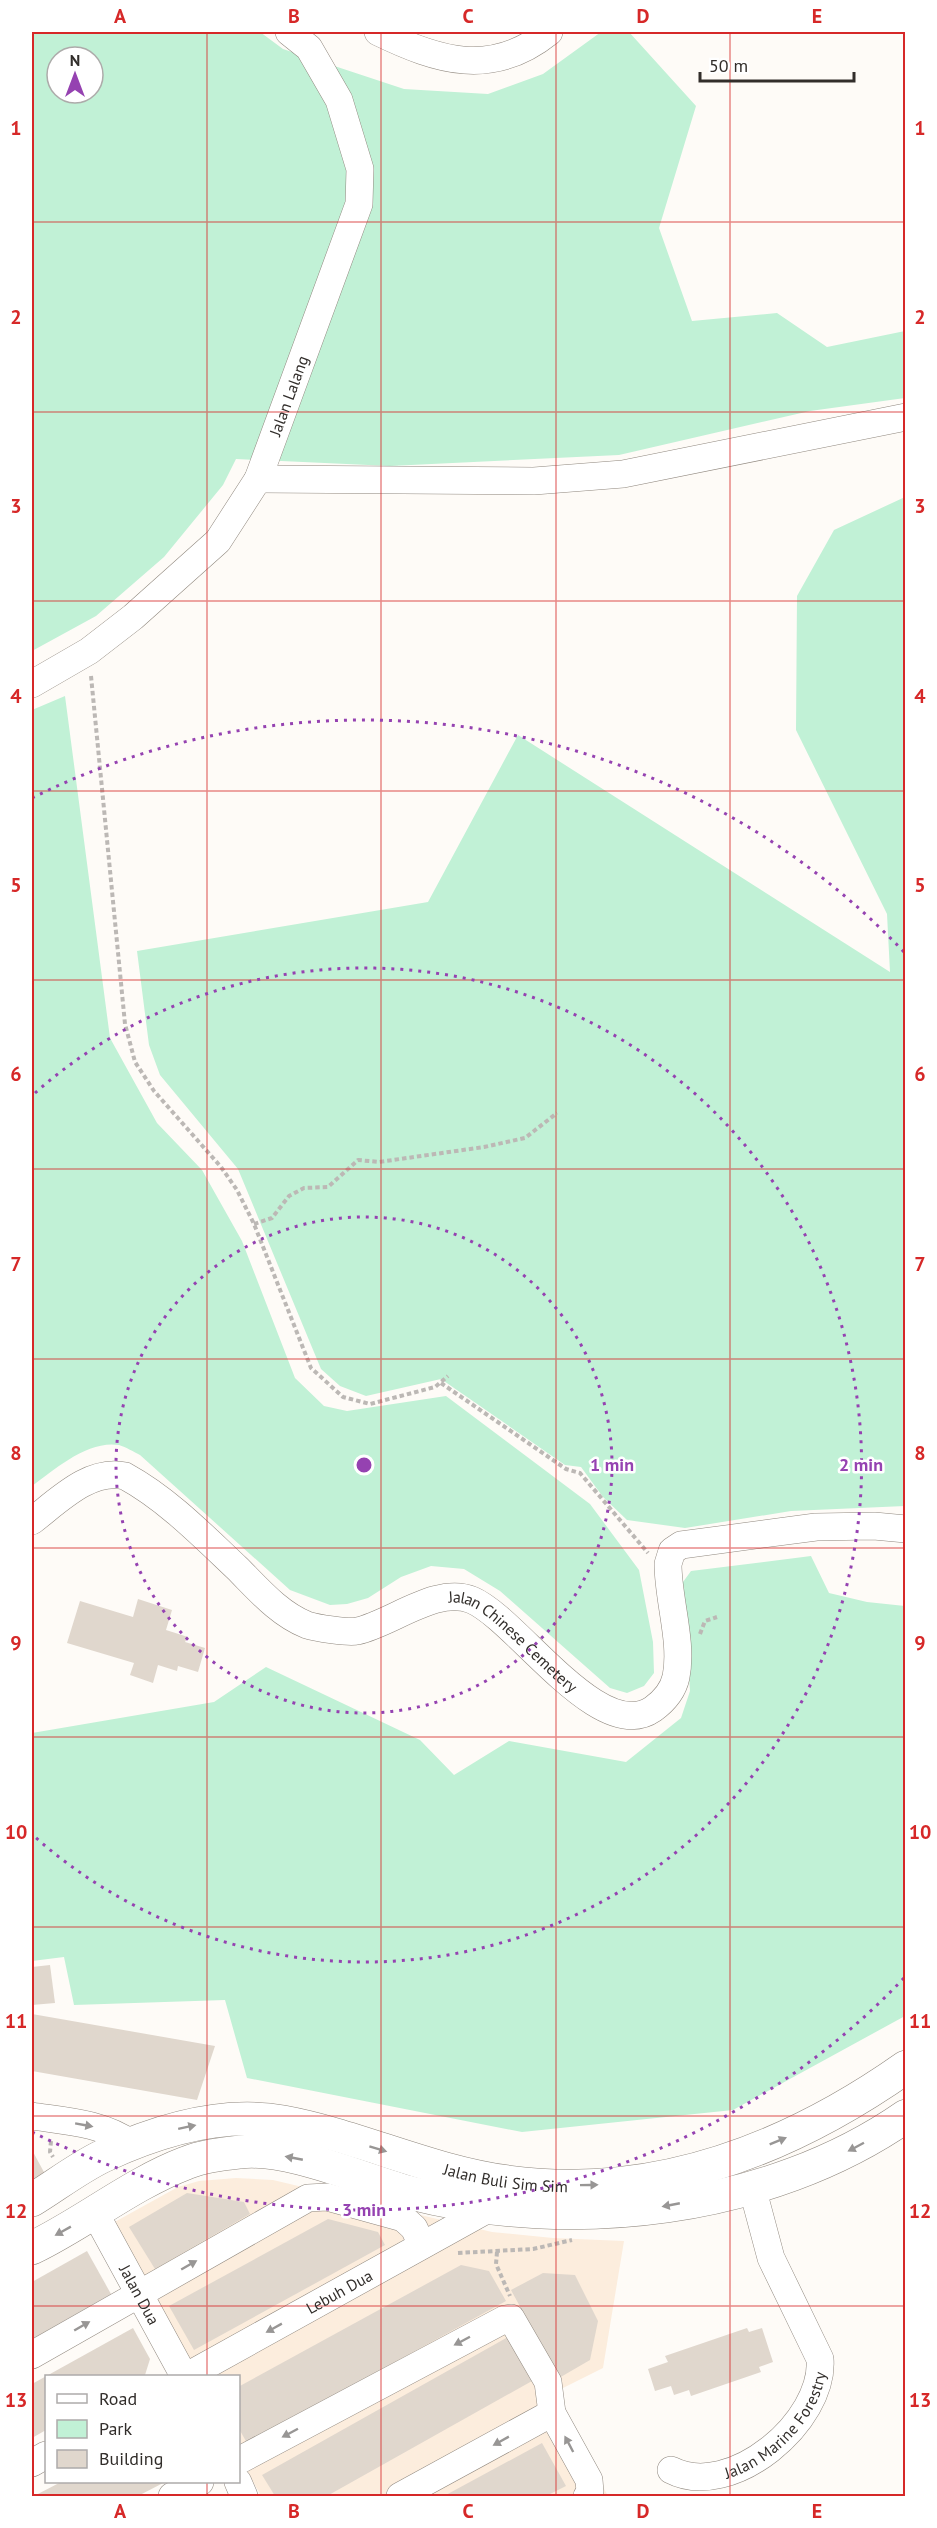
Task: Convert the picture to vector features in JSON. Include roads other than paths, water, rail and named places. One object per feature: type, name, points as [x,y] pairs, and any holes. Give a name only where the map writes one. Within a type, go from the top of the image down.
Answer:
[{"type":"main road","name":"Jalan Buli Sim Sim","points":[[32,2200],[92,2163],[132,2144],[175,2129],[208,2122],[252,2119],[312,2129],[413,2160],[507,2182],[558,2186],[602,2185],[651,2179],[698,2170],[792,2136],[847,2106],[906,2067]]},
{"type":"main road","name":"Jalan Buli Sim Sim","points":[[32,2248],[130,2191],[186,2163],[244,2151],[272,2153],[310,2161],[413,2193],[490,2208],[550,2214],[610,2212],[667,2206],[752,2187],[847,2152],[906,2116]]},
{"type":"main road","points":[[92,2163],[88,2190],[95,2213]]},
{"type":"street","name":"Jalan Lalang","points":[[32,684],[88,651],[133,617],[218,541],[258,478],[359,204],[360,169],[339,100],[309,48],[289,32]]},
{"type":"street","points":[[378,32],[409,47],[445,58],[493,60],[533,45],[549,32]]},
{"type":"street","points":[[258,478],[534,481],[623,474],[906,417]]},
{"type":"street","name":"Jalan Chinese Cemetery","points":[[32,1521],[75,1489],[96,1477],[115,1473],[125,1476],[190,1523],[276,1607],[308,1625],[355,1632],[443,1597],[471,1599],[501,1618],[554,1672],[601,1706],[631,1716],[646,1713],[663,1702],[672,1689],[676,1676],[677,1653],[668,1564],[672,1551],[681,1545],[816,1527],[874,1526],[906,1529]]},
{"type":"street","points":[[43,2118],[104,2128],[132,2144]]},
{"type":"street","name":"Jalan Marine Forestry","points":[[671,2470],[694,2477],[718,2475],[738,2469],[768,2451],[789,2432],[804,2413],[817,2389],[821,2372],[820,2359],[771,2259],[752,2187]]},
{"type":"street","points":[[32,2355],[301,2200],[317,2196],[403,2218],[414,2228],[422,2246]]},
{"type":"street","name":"Lebuh Dua","points":[[188,2375],[490,2208]]},
{"type":"street","name":"Jalan Dua","points":[[95,2213],[185,2375]]},
{"type":"street","points":[[240,2460],[505,2319],[511,2318],[548,2382],[552,2413],[589,2480],[587,2496]]},
{"type":"street","points":[[400,2496],[552,2413]]},
{"type":"street","points":[[172,2496],[196,2483]]}]
